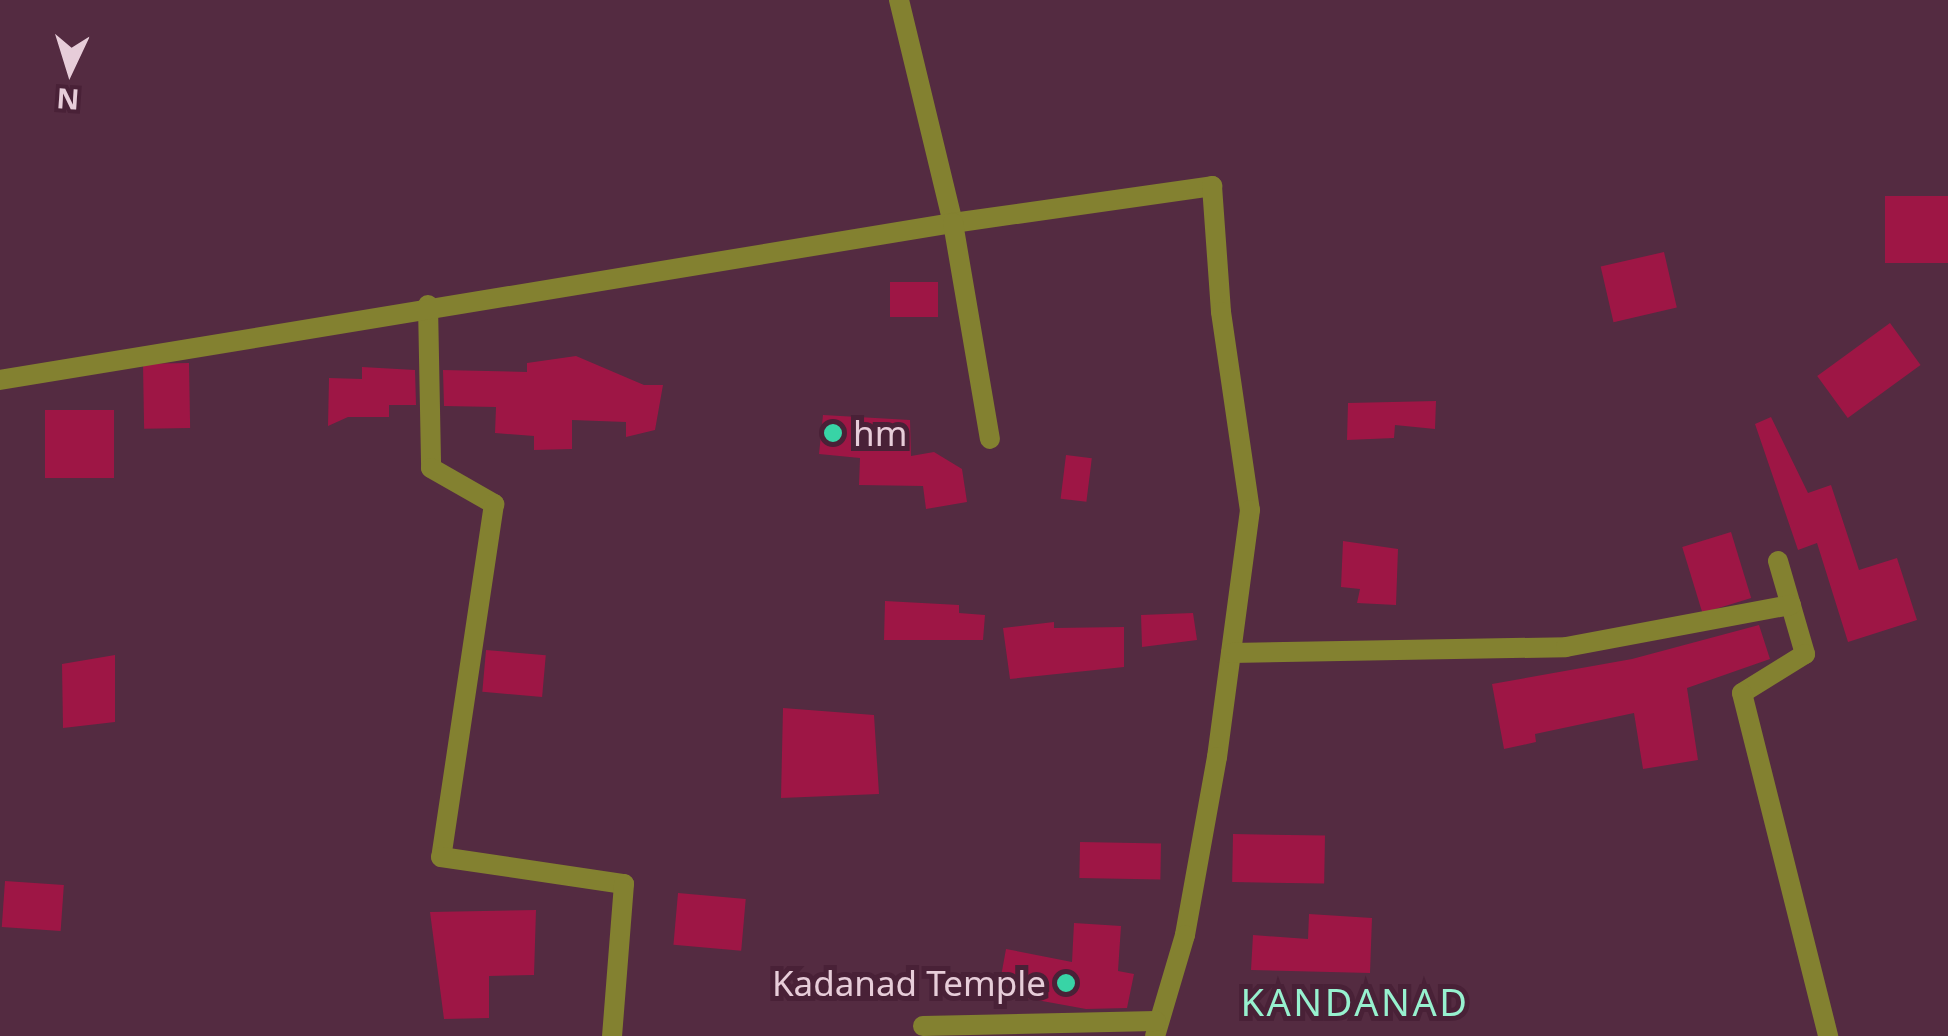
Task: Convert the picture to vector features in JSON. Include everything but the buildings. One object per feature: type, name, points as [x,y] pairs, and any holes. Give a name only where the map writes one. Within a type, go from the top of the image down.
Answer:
[{"type":"street","points":[[899,0],[953,223],[990,439]]},
{"type":"street","points":[[0,380],[428,305],[1212,186],[1221,312],[1250,510],[1185,935],[1156,1029],[923,1026]]},
{"type":"street","points":[[428,305],[430,468],[494,504],[442,857],[624,884],[612,1036]]},
{"type":"street","points":[[1778,562],[1806,654],[1742,694],[1828,1036]]},
{"type":"street","points":[[1230,653],[1566,647],[1791,605]]},
{"type":"place","name":"hm","points":[[833,433]]},
{"type":"place","name":"Kadanad Temple","points":[[1066,983]]},
{"type":"district","name":"KANDANAD","points":[[1355,1002]]}]
